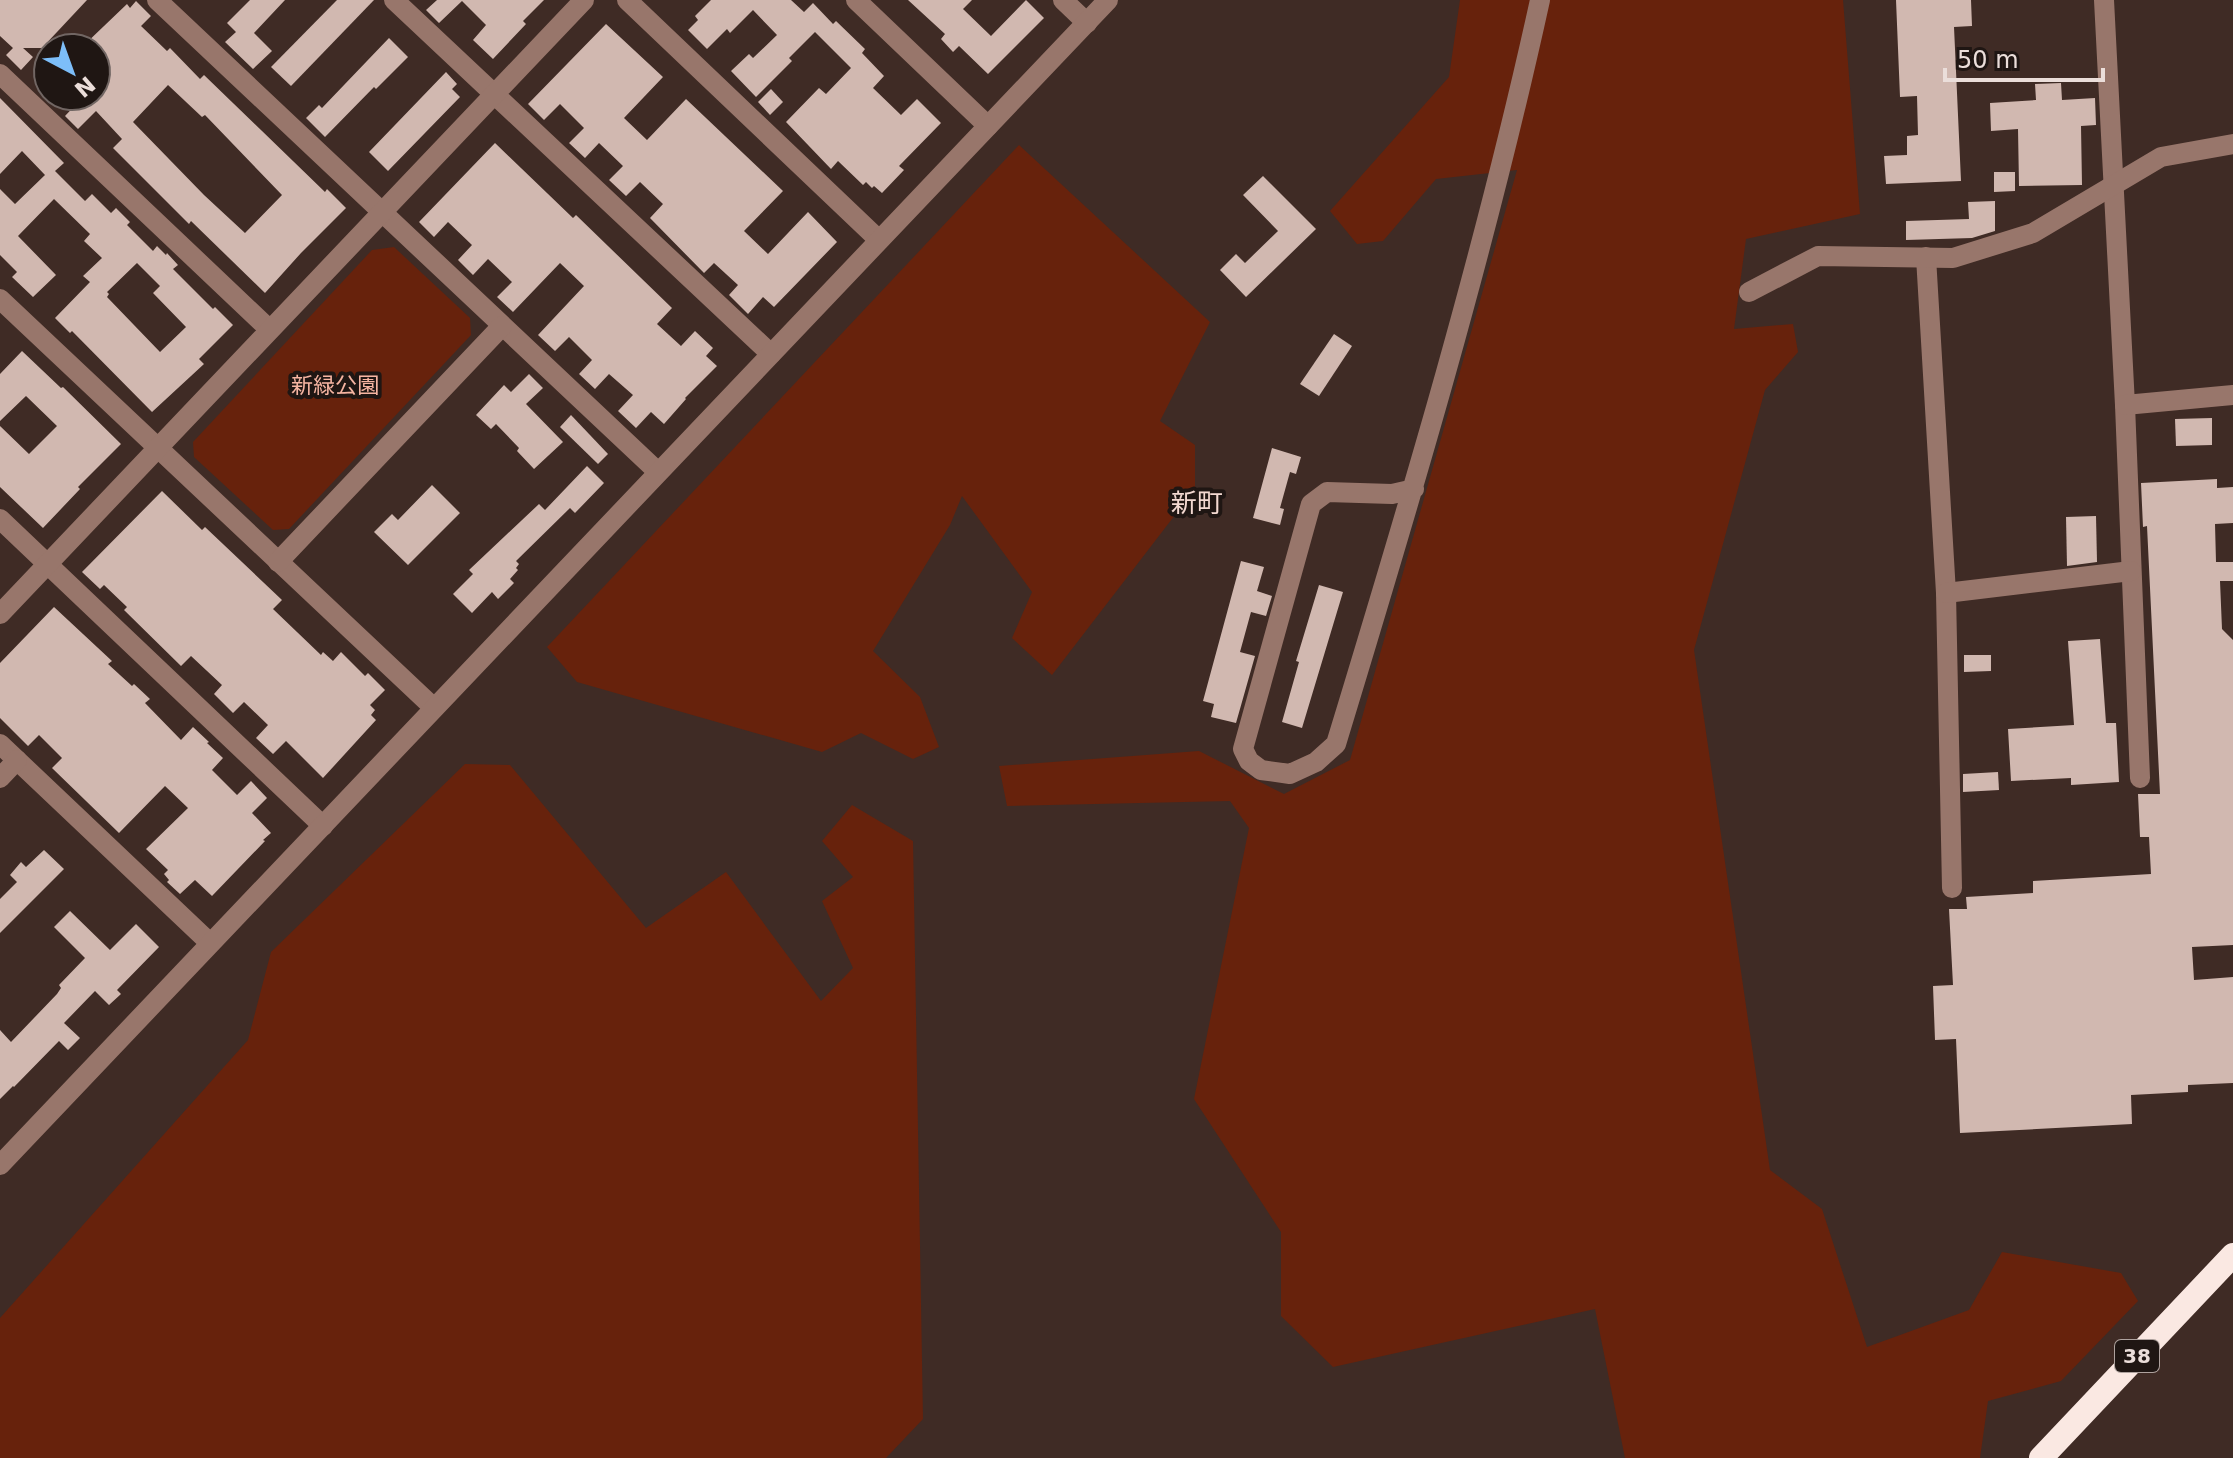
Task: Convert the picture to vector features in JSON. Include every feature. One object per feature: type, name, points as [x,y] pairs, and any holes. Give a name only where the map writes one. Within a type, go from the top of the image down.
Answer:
[{"type":"highway","name":"38","points":[[2041,1458],[2233,1255]]},
{"type":"street","points":[[157,0],[658,472]]},
{"type":"street","points":[[394,0],[771,354]]},
{"type":"street","points":[[0,614],[584,0]]},
{"type":"street","points":[[627,0],[879,240]]},
{"type":"street","points":[[856,0],[988,126]]},
{"type":"street","points":[[1063,0],[1087,23]]},
{"type":"street","points":[[0,1165],[1108,0]]},
{"type":"street","points":[[1414,489],[1392,494],[1327,492],[1311,504],[1243,749],[1249,761],[1261,770],[1290,774],[1316,762],[1336,744],[1414,489],[1513,122],[1540,0]]},
{"type":"street","points":[[2104,0],[2140,778]]},
{"type":"street","points":[[0,74],[269,329]]},
{"type":"street","points":[[1749,292],[1818,256],[1953,258],[2033,233],[2161,157],[2233,144]]},
{"type":"street","points":[[1926,257],[1946,593],[1952,888]]},
{"type":"street","points":[[0,299],[434,708]]},
{"type":"street","points":[[278,562],[502,326]]},
{"type":"street","points":[[2125,405],[2233,395]]},
{"type":"street","points":[[0,519],[323,826]]},
{"type":"street","points":[[1946,593],[2131,571]]},
{"type":"street","points":[[0,744],[210,943]]},
{"type":"street","points":[[0,778],[17,760]]},
{"type":"green space","points":[[1460,0],[1843,0],[1860,214],[1746,239],[1734,329],[1793,324],[1798,352],[1765,390],[1694,650],[1770,1170],[1822,1209],[1867,1347],[1969,1310],[2002,1252],[2121,1273],[2138,1301],[2061,1381],[1988,1401],[1980,1458],[1625,1458],[1595,1309],[1333,1367],[1281,1316],[1281,1232],[1194,1099],[1249,828],[1230,801],[1007,806],[999,766],[1199,751],[1284,794],[1350,760],[1517,170],[1436,179],[1383,241],[1357,244],[1330,211],[1449,77]]},
{"type":"green space","points":[[1019,145],[1210,322],[1160,421],[1195,445],[1195,489],[1052,675],[1012,638],[1032,592],[962,496],[950,525],[873,651],[920,697],[939,747],[913,759],[861,733],[822,752],[577,682],[547,647]]},
{"type":"green space","name":"新緑公園","points":[[394,247],[470,318],[471,335],[289,529],[273,530],[194,457],[193,442],[372,250]]},
{"type":"green space","points":[[465,764],[510,765],[646,928],[726,872],[821,1001],[853,968],[822,901],[853,877],[822,841],[852,805],[913,841],[923,1419],[886,1458],[0,1458],[0,1318],[248,1040],[271,952]]},
{"type":"building","points":[[0,0],[87,0],[57,32],[32,32],[32,48],[23,48],[32,58],[21,70],[6,55],[13,48],[0,36]]},
{"type":"building","points":[[250,0],[285,0],[254,33],[272,51],[253,69],[225,42],[236,32],[227,23]]},
{"type":"building","points":[[337,0],[374,0],[291,86],[271,67]]},
{"type":"building","points":[[437,0],[544,0],[493,59],[473,40],[486,25],[462,1],[439,23],[426,10]]},
{"type":"building","points":[[711,0],[791,0],[804,12],[813,3],[833,24],[836,21],[865,49],[862,53],[884,76],[873,88],[901,115],[917,99],[941,123],[899,166],[904,170],[882,193],[866,182],[863,185],[838,161],[831,169],[786,122],[819,88],[826,94],[851,68],[815,32],[789,58],[792,61],[756,97],[731,71],[749,54],[753,58],[777,35],[753,10],[730,33],[727,29],[707,49],[688,30],[698,20],[695,16]]},
{"type":"building","points":[[908,0],[972,0],[963,9],[991,36],[1026,0],[1044,18],[988,74],[959,46],[953,52],[941,39],[945,34]]},
{"type":"building","points":[[1896,0],[1971,0],[1972,26],[1954,27],[1961,181],[1886,184],[1884,156],[1907,155],[1907,136],[1918,135],[1917,96],[1900,97]]},
{"type":"building","points":[[136,1],[151,16],[141,26],[167,51],[170,48],[200,79],[204,75],[325,192],[327,189],[346,208],[265,293],[191,221],[189,224],[113,148],[122,139],[97,112],[112,112],[112,32],[98,32],[127,4],[130,8]],"holes":[[[168,85],[202,117],[205,115],[282,195],[245,233],[133,122]]]},
{"type":"building","points":[[606,24],[663,77],[624,118],[647,140],[686,99],[783,191],[744,231],[768,254],[808,212],[837,242],[774,307],[763,297],[748,314],[729,295],[738,285],[714,263],[704,273],[650,218],[663,204],[640,182],[626,196],[609,180],[623,166],[599,143],[585,158],[569,143],[584,128],[560,104],[544,120],[528,104]]},
{"type":"building","points":[[389,38],[408,57],[325,137],[306,118],[319,105],[322,108]]},
{"type":"building","points":[[446,72],[457,84],[452,89],[460,97],[388,171],[369,152]]},
{"type":"building","points":[[2061,83],[2062,100],[2095,98],[2096,125],[2081,126],[2082,185],[2019,186],[2018,129],[1991,131],[1990,103],[2036,100],[2035,84]]},
{"type":"building","points":[[771,89],[783,102],[770,115],[758,102]]},
{"type":"building","points":[[0,98],[64,163],[55,171],[85,201],[92,194],[111,213],[116,208],[130,222],[127,225],[153,251],[157,246],[167,253],[178,265],[173,269],[233,325],[199,359],[204,364],[152,412],[72,331],[70,333],[55,318],[90,282],[83,276],[102,258],[84,241],[90,234],[54,199],[18,236],[56,275],[33,297],[12,277],[17,272],[0,255],[0,189],[15,204],[45,175],[22,151],[0,174]],"holes":[[[137,263],[160,286],[153,293],[186,327],[160,352],[107,297],[107,292]]]},
{"type":"building","points":[[69,112],[95,112],[78,129],[65,116]]},
{"type":"building","points":[[495,143],[573,218],[576,215],[672,308],[657,324],[681,346],[695,331],[713,348],[706,356],[717,366],[664,424],[651,412],[636,428],[618,411],[633,395],[609,374],[595,389],[579,374],[592,360],[569,337],[555,351],[538,335],[584,286],[560,263],[513,312],[497,297],[512,282],[488,259],[473,275],[458,260],[472,245],[448,222],[434,237],[419,222]]},
{"type":"building","points":[[1994,172],[2015,172],[2015,191],[1994,192]]},
{"type":"building","points":[[1263,176],[1316,229],[1246,297],[1220,270],[1236,254],[1245,263],[1278,231],[1243,195]]},
{"type":"building","points":[[1995,201],[1995,231],[1972,238],[1906,240],[1906,221],[1969,219],[1968,202]]},
{"type":"building","points":[[1334,334],[1352,346],[1319,396],[1300,384]]},
{"type":"building","points":[[22,351],[121,444],[43,528],[0,487],[0,426],[29,454],[57,426],[26,396],[0,421],[0,374]]},
{"type":"building","points":[[529,374],[543,388],[526,404],[563,442],[534,469],[496,424],[491,429],[476,415],[504,385],[511,392]]},
{"type":"building","points":[[571,415],[608,454],[598,464],[560,427]]},
{"type":"building","points":[[2212,418],[2212,445],[2176,446],[2175,419]]},
{"type":"building","points":[[1272,448],[1301,457],[1296,474],[1290,472],[1280,508],[1284,509],[1280,525],[1253,518]]},
{"type":"building","points":[[587,466],[604,483],[575,513],[570,508],[516,561],[518,570],[510,579],[514,583],[498,599],[492,592],[472,613],[453,594],[473,574],[469,570],[539,504],[545,510]]},
{"type":"building","points":[[2217,479],[2217,488],[2233,487],[2233,523],[2215,524],[2216,562],[2233,562],[2233,581],[2220,581],[2222,629],[2233,640],[2233,945],[2192,947],[2194,980],[2233,977],[2233,1083],[2188,1085],[2188,1092],[2131,1095],[2132,1124],[1960,1133],[1956,1039],[1935,1040],[1933,986],[1953,985],[1949,909],[1967,909],[1966,897],[2033,893],[2033,881],[2151,874],[2149,837],[2140,837],[2138,794],[2160,794],[2147,526],[2143,527],[2141,483]]},
{"type":"building","points":[[432,485],[460,513],[408,565],[374,532],[392,514],[398,520]]},
{"type":"building","points":[[162,491],[282,600],[273,609],[321,655],[323,652],[333,661],[341,652],[365,676],[368,673],[385,690],[370,705],[375,710],[371,715],[376,720],[323,778],[286,741],[273,754],[256,738],[268,725],[244,702],[233,713],[214,694],[222,685],[191,656],[181,666],[124,610],[127,607],[104,585],[100,589],[82,572]]},
{"type":"building","points":[[2096,516],[2097,562],[2067,566],[2066,517]]},
{"type":"building","points":[[1241,561],[1264,567],[1257,591],[1272,596],[1266,616],[1251,612],[1240,652],[1255,656],[1236,723],[1211,717],[1214,704],[1203,701]]},
{"type":"building","points":[[1319,585],[1343,592],[1302,728],[1282,722]]},
{"type":"building","points":[[54,607],[112,661],[108,664],[150,699],[145,703],[181,740],[193,727],[209,742],[223,758],[212,770],[237,795],[251,781],[267,798],[252,813],[271,833],[212,896],[195,880],[180,894],[167,882],[169,880],[164,874],[168,870],[146,849],[188,808],[165,786],[119,833],[52,768],[62,758],[39,735],[28,746],[0,718],[0,663]]},
{"type":"building","points":[[2100,639],[2106,723],[2116,723],[2119,782],[2071,785],[2071,778],[2011,781],[2008,729],[2074,725],[2068,641]]},
{"type":"building","points":[[1964,655],[1991,655],[1991,671],[1964,672]]},
{"type":"building","points":[[1998,772],[1999,790],[1963,792],[1963,774]]},
{"type":"building","points":[[44,850],[64,869],[0,933],[0,899],[17,882],[10,875],[21,862],[26,867]]},
{"type":"building","points":[[70,911],[110,950],[136,924],[159,947],[117,990],[121,994],[109,1005],[95,991],[64,1023],[80,1038],[68,1050],[59,1041],[0,1099],[0,1030],[11,1042],[57,994],[61,988],[59,985],[85,958],[54,927]]},
{"type":"district","name":"新町","points":[[1197,503]]}]
